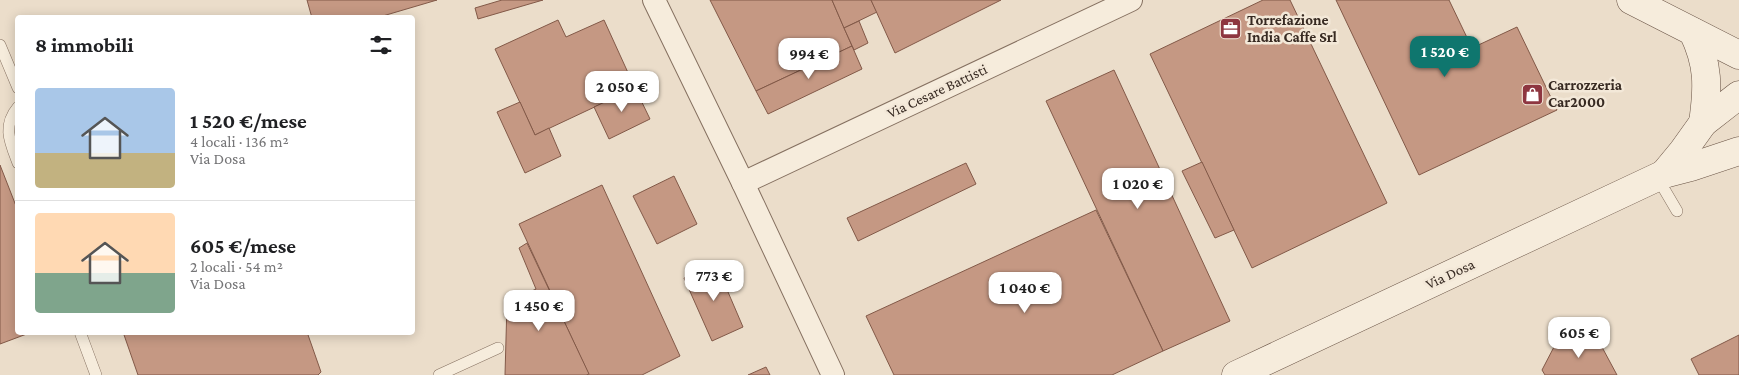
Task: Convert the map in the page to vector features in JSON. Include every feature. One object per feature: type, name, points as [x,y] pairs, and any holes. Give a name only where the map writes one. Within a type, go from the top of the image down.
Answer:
[{"type":"street","points":[[654,0],[833,375]]},
{"type":"street","name":"Via Cesare Battisti","points":[[743,183],[1131,0]]},
{"type":"street","points":[[1631,0],[1739,55]]},
{"type":"street","points":[[1693,32],[1702,51],[1706,69],[1703,123]]},
{"type":"street","points":[[1660,175],[1683,151],[1703,123],[1739,95]]},
{"type":"street","points":[[1660,175],[1738,151]]},
{"type":"street","name":"Via Dosa","points":[[1236,375],[1660,175]]},
{"type":"lane","points":[[0,45],[15,81]]},
{"type":"lane","points":[[15,111],[7,132],[15,155]]},
{"type":"lane","points":[[1660,175],[1677,211]]},
{"type":"lane","points":[[81,335],[96,375]]},
{"type":"lane","points":[[439,375],[498,348]]},
{"type":"building","points":[[307,0],[437,0],[386,15],[311,15]]},
{"type":"building","points":[[502,0],[543,0],[478,19],[475,8]]},
{"type":"building","points":[[710,0],[832,0],[852,46],[756,91]]},
{"type":"building","points":[[832,0],[871,0],[877,12],[844,28]]},
{"type":"building","points":[[871,0],[1001,0],[895,53]]},
{"type":"building","points":[[1263,0],[1290,0],[1387,203],[1252,268],[1150,54]]},
{"type":"building","points":[[1336,0],[1449,0],[1472,48],[1517,27],[1557,110],[1419,175]]},
{"type":"building","points":[[558,20],[566,37],[604,20],[635,88],[535,135],[495,49]]},
{"type":"building","points":[[859,21],[868,43],[854,50],[844,28]]},
{"type":"building","points":[[852,46],[862,69],[768,114],[756,91]]},
{"type":"building","points":[[1114,70],[1230,321],[1163,351],[1046,101]]},
{"type":"building","points":[[635,88],[650,119],[609,139],[594,107]]},
{"type":"building","points":[[520,102],[535,135],[549,128],[561,156],[525,173],[497,112]]},
{"type":"building","points":[[1202,162],[1234,230],[1215,238],[1182,171]]},
{"type":"building","points":[[966,163],[976,184],[858,241],[847,218]]},
{"type":"building","points":[[0,165],[15,203],[15,335],[24,335],[0,344]]},
{"type":"building","points":[[674,176],[697,224],[657,244],[633,196]]},
{"type":"building","points":[[602,185],[680,356],[642,375],[589,375],[519,224]]},
{"type":"building","points":[[1096,210],[1163,351],[1112,375],[894,375],[866,316]]},
{"type":"building","points":[[527,243],[589,374],[505,375],[507,303],[536,289],[519,248]]},
{"type":"building","points":[[716,264],[743,327],[712,341],[684,278]]},
{"type":"building","points":[[124,335],[308,335],[321,372],[318,375],[138,375]]},
{"type":"building","points":[[1739,335],[1739,375],[1699,375],[1691,359]]},
{"type":"building","points":[[1596,336],[1617,375],[1545,375],[1542,370],[1555,345]]},
{"type":"building","points":[[766,367],[770,375],[748,375]]},
{"type":"place","name":"Torrefazione India Caffe Srl","points":[[1231,29]]},
{"type":"place","name":"Carrozzeria Car2000","points":[[1532,94]]}]
